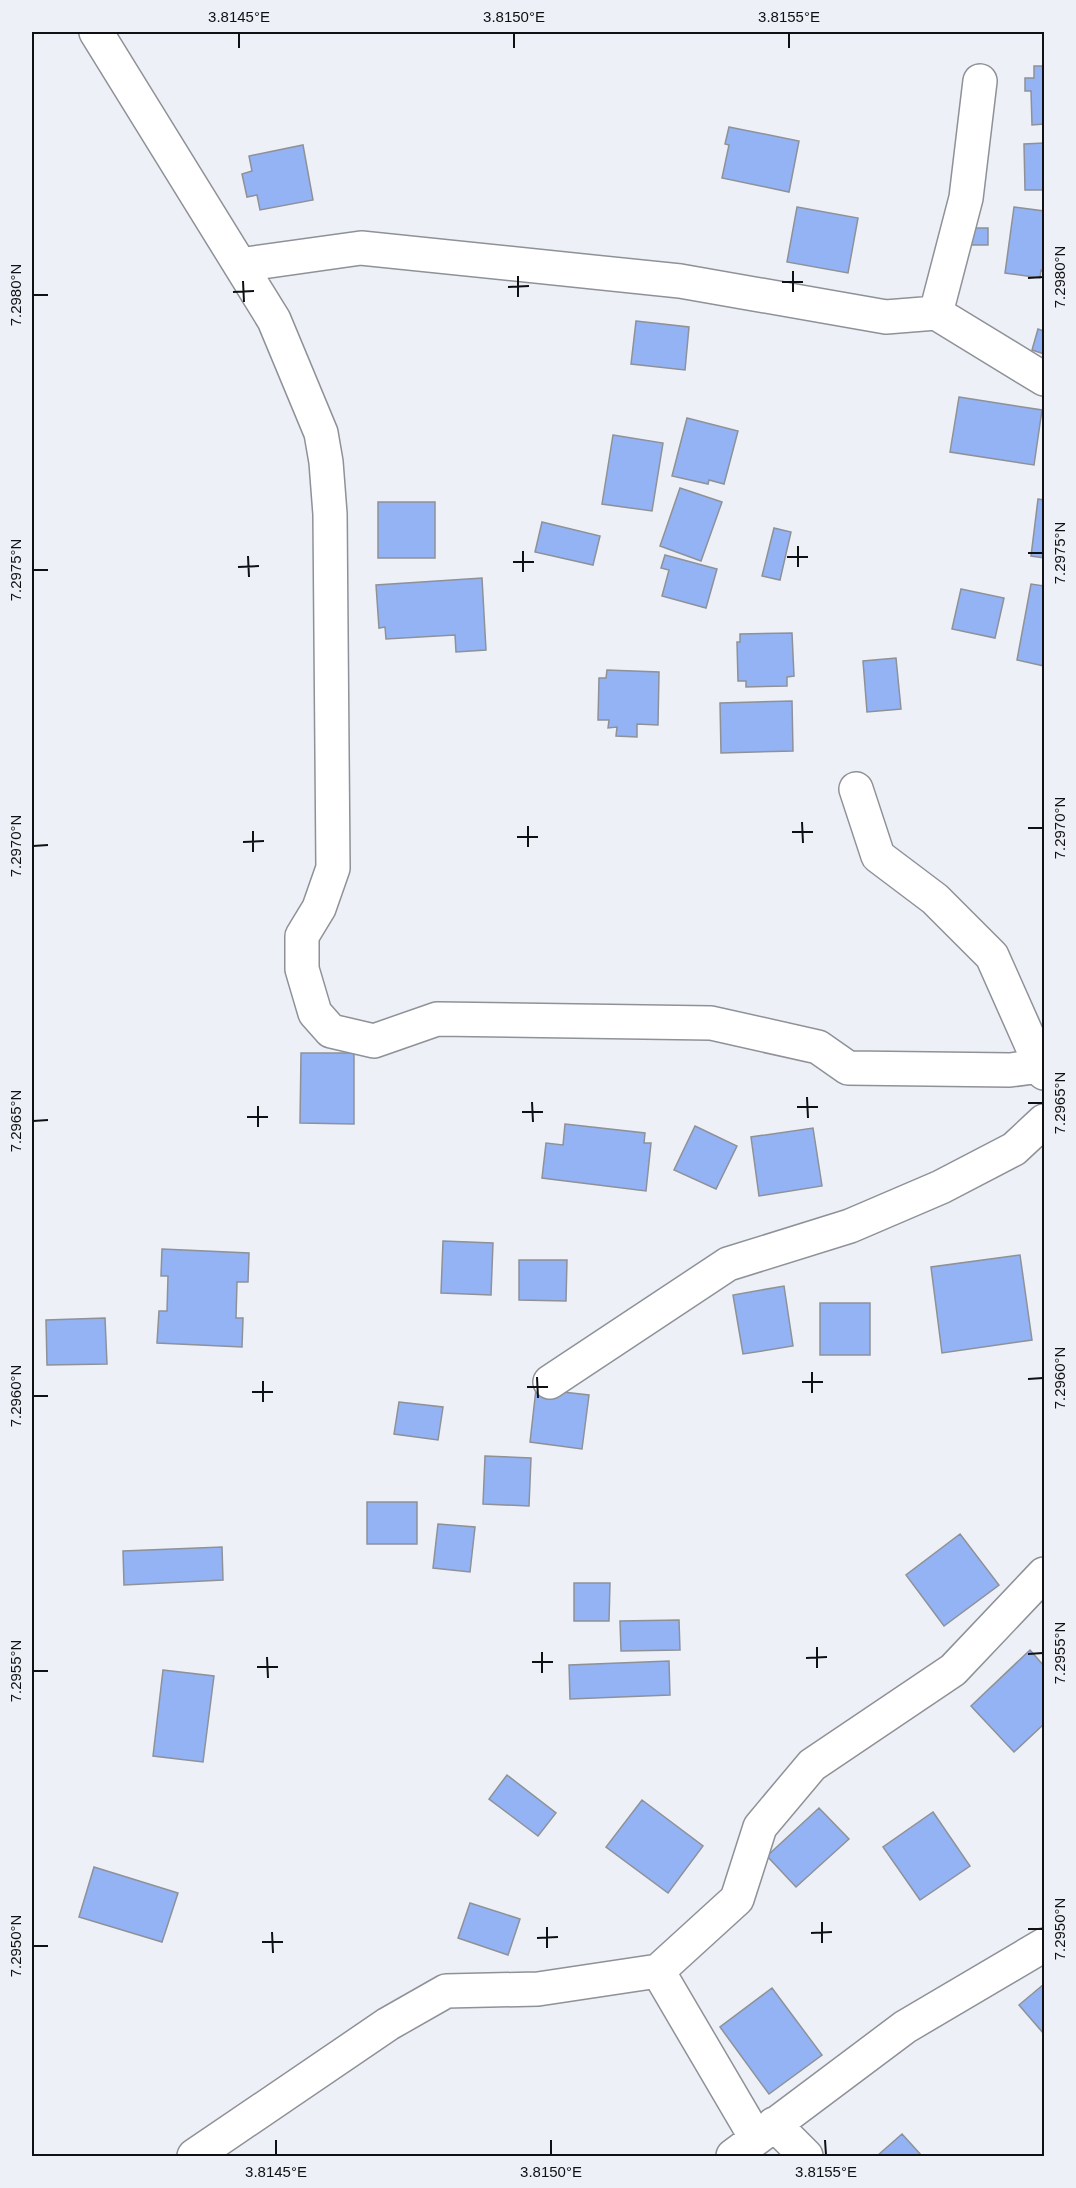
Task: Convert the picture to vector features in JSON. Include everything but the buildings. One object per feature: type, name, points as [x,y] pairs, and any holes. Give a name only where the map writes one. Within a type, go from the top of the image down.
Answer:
[{"type":"street","points":[[96,32],[274,320],[321,433],[330,514],[333,868],[319,908],[302,936],[302,969],[315,1013],[331,1031],[374,1041],[437,1019],[711,1023],[818,1047],[848,1068],[1043,1069],[992,957],[934,899],[878,856],[856,789]]},
{"type":"street","points":[[936,313],[966,198],[980,81]]},
{"type":"street","points":[[240,265],[361,248],[680,281],[886,316],[936,313],[1044,379]]},
{"type":"street","points":[[550,1382],[728,1264],[850,1226],[941,1187],[1014,1149],[1044,1121]]},
{"type":"street","points":[[194,2157],[388,2024],[446,1991],[538,1989],[658,1971],[737,1899],[760,1827],[812,1765],[953,1670],[1044,1574]]},
{"type":"street","points":[[754,2140],[905,2027],[1044,1945]]},
{"type":"street","points":[[658,1971],[754,2140],[806,2157]]}]
